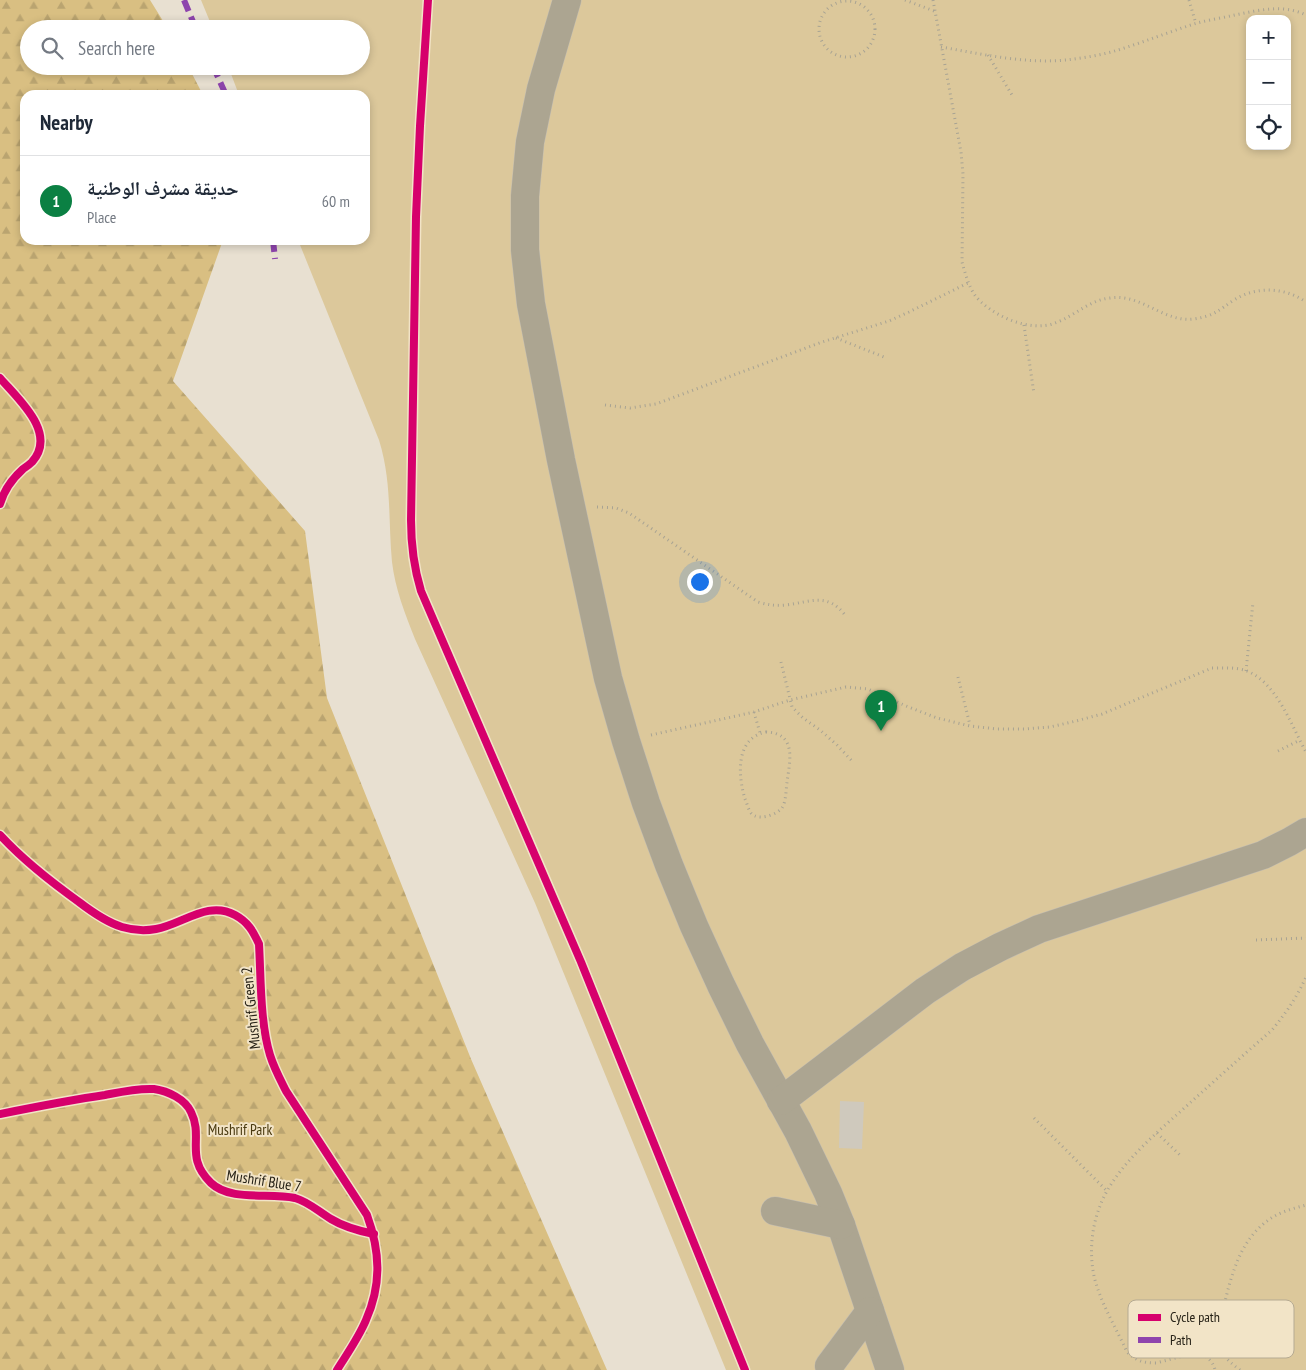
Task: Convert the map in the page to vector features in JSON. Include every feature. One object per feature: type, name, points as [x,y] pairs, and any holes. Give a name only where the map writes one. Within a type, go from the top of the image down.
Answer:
[{"type":"street","points":[[568,0],[541,89],[530,142],[525,196],[525,241],[531,304],[560,460],[608,678],[626,741],[662,847],[694,926],[742,1027],[814,1162],[842,1225],[890,1370]]},
{"type":"street","points":[[781,1101],[924,991],[1000,947],[1039,929],[1263,854],[1306,832]]},
{"type":"street","points":[[774,1211],[842,1225]]},
{"type":"street","points":[[829,1366],[870,1311]]},
{"type":"path","points":[[905,0],[935,11]]},
{"type":"path","points":[[933,0],[961,152],[963,174],[962,256],[965,273],[974,294],[991,310],[1024,325],[1039,327],[1054,324],[1086,305],[1112,297],[1140,301],[1175,318],[1191,319],[1208,316],[1222,309],[1235,299],[1252,292],[1270,289],[1288,292],[1306,302]]},
{"type":"path","points":[[1190,0],[1196,24]]},
{"type":"path","points":[[838,1],[856,1],[871,12],[876,29],[870,46],[856,56],[838,56],[824,46],[818,29],[824,12],[838,1]]},
{"type":"path","points":[[941,47],[1014,59],[1066,60],[1092,57],[1196,24],[1262,9],[1288,9],[1306,15]]},
{"type":"path","points":[[988,55],[1012,95]]},
{"type":"path","points":[[605,405],[630,408],[656,404],[895,318],[968,283]]},
{"type":"path","points":[[1024,325],[1034,394]]},
{"type":"path","points":[[835,338],[884,357]]},
{"type":"path","points":[[572,512],[589,508],[616,508],[629,513],[758,602],[778,606],[823,600],[840,608],[845,615]]},
{"type":"path","points":[[1246,671],[1253,602]]},
{"type":"path","points":[[781,662],[792,707],[837,745],[853,762]]},
{"type":"path","points":[[626,741],[754,712],[790,700],[846,687],[868,689],[937,718],[970,726],[997,729],[1050,727],[1102,714],[1212,668],[1229,667],[1246,671],[1263,681],[1276,695],[1306,750]]},
{"type":"path","points":[[958,677],[970,726]]},
{"type":"path","points":[[754,712],[760,733]]},
{"type":"path","points":[[772,732],[778,734],[787,742],[791,754],[784,804],[778,812],[764,817],[758,817],[749,810],[741,787],[740,777],[740,767],[745,748],[750,739],[760,733],[772,732]]},
{"type":"path","points":[[1278,751],[1300,740]]},
{"type":"path","points":[[1256,940],[1306,938]]},
{"type":"path","points":[[1128,1353],[1101,1296],[1094,1276],[1093,1233],[1098,1211],[1117,1175],[1157,1133],[1272,1030],[1289,1008],[1306,977]]},
{"type":"path","points":[[1034,1118],[1107,1192]]},
{"type":"path","points":[[1157,1133],[1182,1157]]},
{"type":"path","points":[[1226,1300],[1233,1271],[1239,1255],[1248,1240],[1273,1217],[1306,1205]]},
{"type":"path","points":[[1133,1358],[1148,1363],[1156,1363],[1174,1358]]},
{"type":"path","points":[[1209,1358],[1215,1370]]},
{"type":"path","points":[[1226,1358],[1240,1370]]},
{"type":"shaded area","points":[[201,0],[1306,0],[1306,1370],[726,1370],[535,903],[415,639],[393,572],[388,486],[379,440],[300,245],[370,245],[370,90],[237,90],[231,75],[370,75],[370,20],[209,20]]},
{"type":"green space","name":"Mushrif Park","points":[[0,0],[150,0],[162,20],[20,20],[20,75],[193,75],[200,90],[20,90],[20,245],[221,245],[173,381],[305,531],[327,698],[471,1059],[607,1370],[0,1370]]},
{"type":"building","points":[[840,1101],[864,1102],[862,1149],[839,1148]]},
{"type":"marked path","points":[[184,0],[192,20]]},
{"type":"marked path","points":[[217,75],[224,90]]},
{"type":"marked path","points":[[274,245],[275,259]]},
{"type":"cycle path","points":[[428,0],[416,217],[411,520],[416,574],[421,591],[581,962],[745,1370]]},
{"type":"cycle path","points":[[0,378],[25,406],[38,428],[40,440],[39,451],[32,462],[23,469],[6,489],[0,504]]},
{"type":"cycle path","name":"Mushrif Green 2","points":[[0,835],[58,887],[94,913],[116,925],[134,929],[156,929],[196,914],[215,910],[235,915],[247,924],[252,931],[259,944],[264,1029],[273,1064],[286,1091],[367,1215],[375,1242],[377,1280],[371,1307],[360,1333],[337,1370]]},
{"type":"cycle path","name":"Mushrif Blue 7","points":[[0,1114],[129,1090],[154,1089],[165,1092],[176,1096],[185,1103],[191,1112],[196,1130],[198,1165],[203,1174],[219,1189],[240,1195],[295,1198],[341,1224],[374,1234]]},
{"type":"place","name":"حديقة مشرف الوطنية","points":[[881,731]]}]
